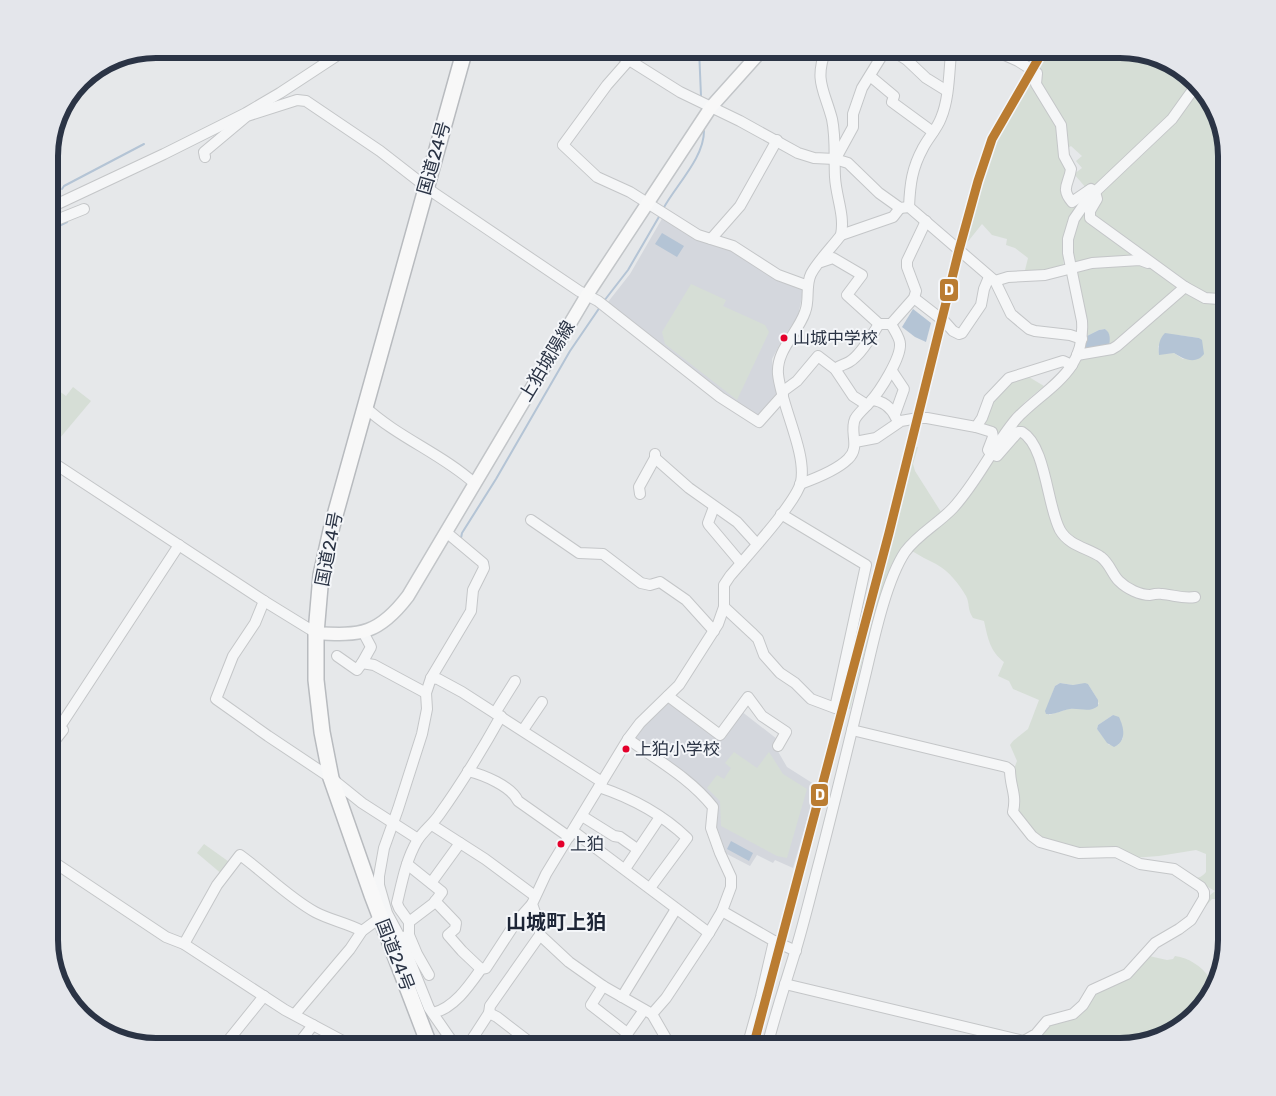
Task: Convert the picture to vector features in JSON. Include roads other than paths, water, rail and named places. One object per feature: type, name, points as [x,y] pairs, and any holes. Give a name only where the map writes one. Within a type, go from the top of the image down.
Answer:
[{"type":"highway","name":"国道24号","points":[[428,1038],[400,939],[381,917],[331,778],[322,732],[316,680],[316,633],[322,575],[330,536],[462,58]]},
{"type":"main road","name":"上狛城陽線","points":[[316,633],[346,635],[363,632],[382,624],[396,612],[408,596],[474,482],[587,295],[711,108],[755,58]]},
{"type":"street","points":[[58,204],[247,114],[334,58]]},
{"type":"street","points":[[625,58],[680,92],[806,156],[835,159],[848,163],[879,193],[926,221],[992,279],[1002,295],[1008,310],[1029,329],[1070,335],[1082,339]]},
{"type":"street","points":[[433,1013],[440,1012],[465,992],[481,969],[486,968],[533,900],[628,739],[640,723],[682,680],[714,630],[724,608],[724,585],[795,496],[800,484],[802,466],[782,394],[778,374],[779,360],[805,314],[811,274],[841,235],[843,220],[835,180],[832,120],[821,88],[820,74],[824,58]]},
{"type":"street","points":[[835,159],[853,127],[856,105],[862,88],[882,58]]},
{"type":"street","points":[[904,58],[926,78],[947,91]]},
{"type":"street","points":[[841,235],[894,217],[904,207],[913,169],[941,118],[947,91],[950,58]]},
{"type":"street","points":[[1010,58],[1038,73],[1036,84],[1058,120],[1063,134],[1064,156],[1071,169],[1066,185],[1066,194],[1072,202],[1091,189],[1095,192],[1097,199],[1090,211],[1090,218],[1185,287],[1206,298],[1218,298]]},
{"type":"street","points":[[629,60],[607,85],[563,145],[597,177],[623,188],[698,235],[733,246],[778,275],[808,286]]},
{"type":"street","points":[[870,76],[894,96],[892,102],[932,132]]},
{"type":"street","points":[[769,1038],[780,998],[796,951],[873,641],[884,602],[900,560],[913,542],[961,499],[1017,418],[1034,400],[1062,378],[1072,365],[1078,355],[1082,339],[1082,322],[1068,246],[1071,226],[1083,206],[1095,192],[1172,119],[1193,90]]},
{"type":"street","points":[[205,157],[204,152],[247,114],[297,100],[306,100],[380,151],[434,193],[602,304],[720,397],[759,422],[782,394],[799,379],[809,364],[818,356],[835,370],[853,396],[869,403],[884,403],[896,419],[901,421],[927,418],[990,431],[993,434],[988,450],[991,454],[997,456],[1016,433],[1024,433],[1032,444],[1046,476],[1056,520],[1070,541],[1100,556],[1111,567],[1120,582],[1136,592],[1144,594],[1160,593],[1186,599],[1196,597]]},
{"type":"street","points":[[711,239],[740,206],[777,140]]},
{"type":"street","points":[[58,213],[84,208],[58,219]]},
{"type":"street","points":[[821,262],[833,258],[862,275],[847,295],[880,324],[891,324],[914,298],[916,291],[907,267],[907,261],[926,221]]},
{"type":"street","points":[[914,298],[958,334],[962,333],[981,305],[984,289],[992,279],[1045,275],[1092,263],[1140,260],[1155,265]]},
{"type":"street","points":[[1078,355],[1112,349],[1117,346],[1185,287]]},
{"type":"street","points":[[835,370],[840,365],[849,363],[866,346],[880,324]]},
{"type":"street","points":[[800,484],[848,459],[854,449],[853,431],[855,420],[892,371],[901,347],[891,324]]},
{"type":"street","points":[[976,427],[982,418],[989,399],[1009,378],[1063,361],[1072,365]]},
{"type":"street","points":[[855,442],[876,438],[896,419],[904,389],[892,371]]},
{"type":"street","points":[[365,407],[375,416],[455,467],[474,482]]},
{"type":"street","points":[[640,494],[639,487],[655,456],[714,507],[737,522],[757,544]]},
{"type":"street","points":[[58,466],[316,633]]},
{"type":"street","points":[[714,507],[708,523],[741,563]]},
{"type":"street","points":[[724,608],[754,634],[764,655],[780,673],[795,683],[811,700],[835,708],[866,565],[781,514]]},
{"type":"street","points":[[531,520],[579,553],[603,554],[641,583],[650,585],[660,582],[686,600],[714,630]]},
{"type":"street","points":[[446,532],[483,563],[484,568],[473,590],[471,611],[430,678],[426,693],[427,708],[422,734],[394,823],[384,848],[379,885],[387,913],[417,981],[433,1013],[450,1038]]},
{"type":"street","points":[[58,736],[63,730],[59,728],[180,545]]},
{"type":"street","points":[[264,601],[255,623],[228,666],[216,699],[331,778],[362,803],[418,839]]},
{"type":"street","points":[[337,656],[357,670],[371,647],[363,632]]},
{"type":"street","points":[[362,663],[374,665],[426,693]]},
{"type":"street","points":[[430,678],[462,692],[523,730],[600,785],[629,798],[660,817],[687,838],[650,888]]},
{"type":"street","points":[[409,922],[397,903],[407,864],[418,839],[432,825],[468,771],[515,681]]},
{"type":"street","points":[[668,696],[720,735],[748,697],[762,716],[786,732],[778,746]]},
{"type":"street","points":[[523,730],[542,702]]},
{"type":"street","points":[[852,730],[1006,767],[1010,770],[1010,781],[1015,796],[1013,812],[1036,840],[1079,853],[1116,852],[1140,864],[1174,869],[1201,887],[1204,892],[1204,898],[1191,920],[1155,943],[1126,974],[1092,990],[1073,1014],[1047,1021],[1032,1038]]},
{"type":"street","points":[[624,1038],[648,1012],[666,998],[722,911],[732,880],[711,828],[713,806],[687,780],[628,739]]},
{"type":"street","points":[[468,771],[507,787],[515,794],[518,801],[625,869],[709,933]]},
{"type":"street","points":[[582,816],[614,836],[620,837],[637,849]]},
{"type":"street","points":[[625,869],[660,817]]},
{"type":"street","points":[[432,825],[485,859],[533,900],[540,927],[540,935],[490,1006],[489,1013],[473,1038]]},
{"type":"street","points":[[431,883],[460,843]]},
{"type":"street","points":[[184,944],[217,885],[240,855],[314,911],[362,931]]},
{"type":"street","points":[[400,939],[409,922],[435,901],[442,892],[407,864]]},
{"type":"street","points":[[58,865],[159,933],[184,944],[264,996],[336,1038]]},
{"type":"street","points":[[435,901],[456,923],[455,929],[448,934],[481,969]]},
{"type":"street","points":[[622,997],[676,909]]},
{"type":"street","points":[[722,911],[774,941],[796,951]]},
{"type":"street","points":[[295,1014],[350,950],[362,931],[381,917]]},
{"type":"street","points":[[540,935],[569,962],[603,986],[648,1012],[665,1038]]},
{"type":"street","points":[[400,939],[417,954],[429,975]]},
{"type":"street","points":[[750,1038],[774,941]]},
{"type":"street","points":[[785,984],[1003,1038]]},
{"type":"street","points":[[603,986],[591,1005],[627,1033]]},
{"type":"street","points":[[229,1038],[264,996]]},
{"type":"street","points":[[489,1013],[524,1038]]},
{"type":"street","points":[[303,1038],[313,1025]]},
{"type":"water","points":[[662,233],[684,246],[677,257],[655,244]]},
{"type":"water","points":[[913,309],[931,323],[926,342],[915,337],[902,327]]},
{"type":"water","points":[[1105,329],[1110,339],[1109,346],[1084,351],[1087,336]]},
{"type":"water","points":[[1165,333],[1199,338],[1202,340],[1204,354],[1193,360],[1185,359],[1174,353],[1159,355],[1159,343]]},
{"type":"water","points":[[1060,683],[1073,685],[1088,684],[1098,700],[1098,706],[1092,709],[1070,709],[1046,714],[1045,711],[1055,686]]},
{"type":"water","points":[[1113,715],[1119,717],[1123,734],[1121,741],[1114,747],[1107,743],[1097,729],[1098,725]]},
{"type":"water","points":[[731,841],[753,853],[749,861],[727,849]]},
{"type":"waterway","points":[[699,58],[701,96]]},
{"type":"waterway","points":[[663,209],[694,161],[703,141],[704,131]]},
{"type":"waterway","points":[[62,189],[64,186],[144,144]]},
{"type":"waterway","points":[[604,301],[628,270],[660,215]]},
{"type":"waterway","points":[[58,226],[67,222]]},
{"type":"waterway","points":[[461,538],[462,533],[496,479],[570,351],[600,307]]},
{"type":"waterway","points":[[485,559],[488,562],[488,568]]},
{"type":"place","name":"山城中学校","points":[[784,338]]},
{"type":"place","name":"上狛小学校","points":[[626,749]]},
{"type":"place","name":"上狛","points":[[561,844]]},
{"type":"district","name":"山城町上狛","points":[[556,922]]}]
